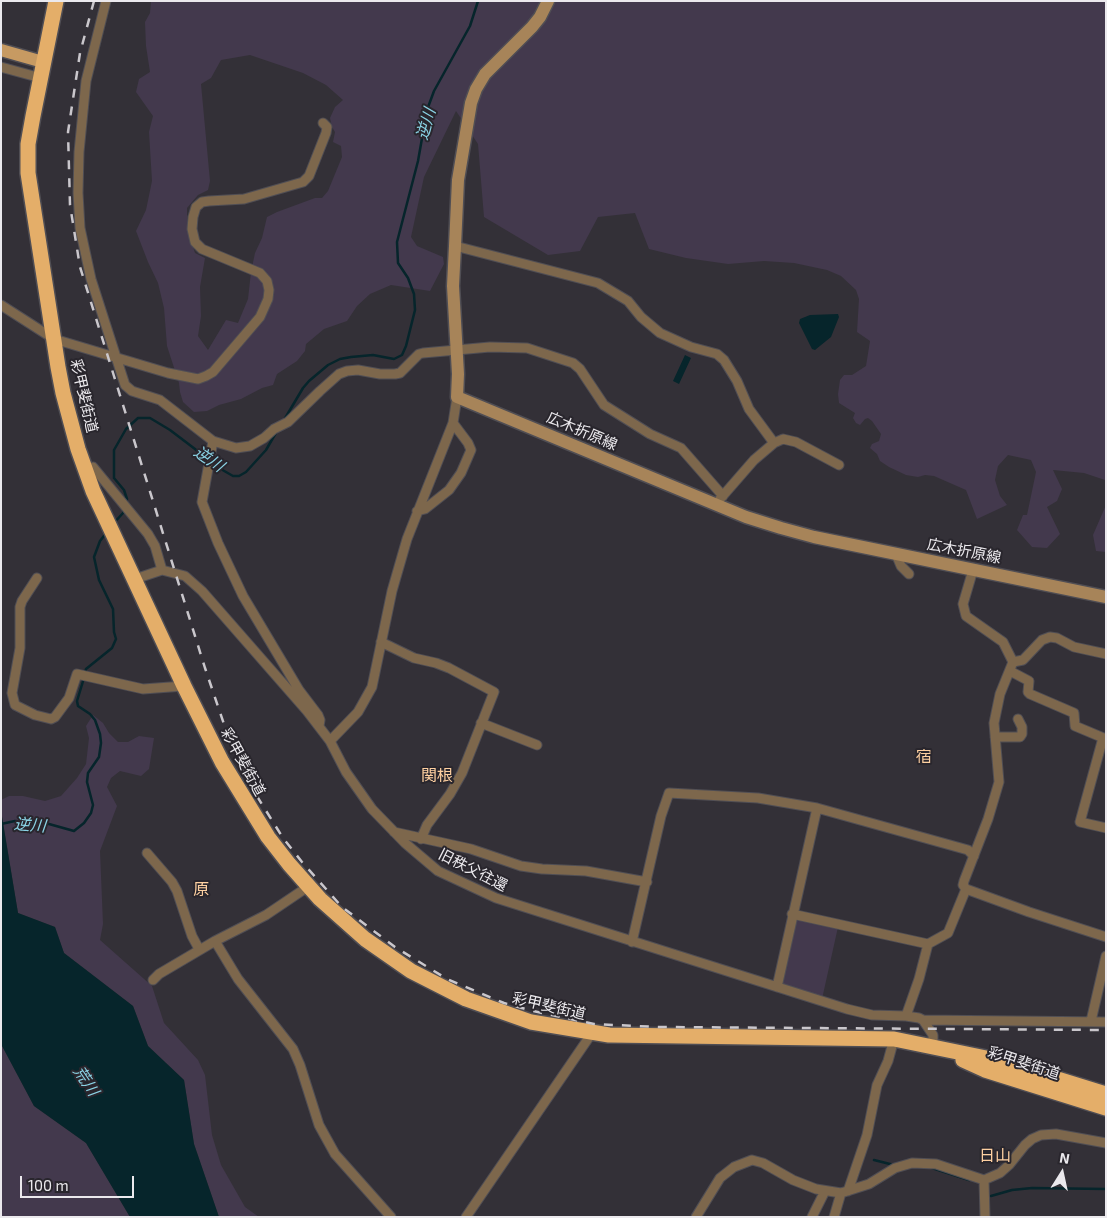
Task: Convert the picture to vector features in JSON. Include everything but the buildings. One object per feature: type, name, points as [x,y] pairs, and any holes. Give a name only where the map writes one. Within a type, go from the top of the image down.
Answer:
[{"type":"highway","name":"彩甲斐街道","points":[[56,1],[28,144],[28,173],[63,394],[78,448],[93,491],[184,686],[247,813],[334,913],[365,939],[411,971],[434,983],[466,999],[507,1015],[559,1028],[610,1036],[894,1039],[996,1060],[1106,1094]]},
{"type":"highway","name":"彩甲斐街道","points":[[933,1048],[985,1070],[1106,1108]]},
{"type":"main road","points":[[457,397],[457,350],[453,286],[458,180],[467,124],[476,89],[494,63],[532,27],[540,17],[548,1]]},
{"type":"main road","points":[[1,50],[44,62]]},
{"type":"main road","name":"広木折原線","points":[[457,397],[720,500],[746,517],[780,528],[973,570],[1104,595]]},
{"type":"street","points":[[106,1],[86,81],[82,107],[78,203],[80,228],[91,279],[127,388],[160,400],[213,441],[236,448],[250,446],[264,438],[274,429],[288,422],[327,385],[340,374],[347,371],[358,370],[380,374],[395,374],[400,373],[419,354],[490,347],[527,348],[573,363],[580,369],[604,405],[650,434],[681,448],[720,500],[754,460],[774,443],[783,439],[796,442],[840,465]]},
{"type":"street","points":[[1,67],[41,78]]},
{"type":"street","points":[[1,305],[54,339],[168,374],[198,378],[212,372],[260,317],[268,299],[269,290],[260,272],[202,249],[194,242],[192,229],[196,207],[202,202],[244,199],[303,182],[309,176],[326,134],[327,128],[323,123]]},
{"type":"street","points":[[455,246],[598,284],[628,301],[641,317],[660,333],[691,347],[717,354],[724,360],[737,381],[748,409],[774,443]]},
{"type":"street","points":[[330,741],[358,712],[367,698],[375,676],[392,591],[407,539],[453,423],[457,397]]},
{"type":"street","points":[[417,511],[424,509],[449,490],[461,473],[471,450],[453,423]]},
{"type":"street","points":[[213,441],[202,502],[218,543],[243,596],[299,690],[318,715],[320,720],[319,726]]},
{"type":"street","points":[[93,467],[148,534],[155,546],[162,570],[135,579]]},
{"type":"street","points":[[896,554],[901,566],[909,574]]},
{"type":"street","name":"旧秩父往還","points":[[162,570],[185,576],[202,591],[319,726],[330,741],[357,788],[372,809],[394,832],[438,871],[473,889],[632,942],[847,1009],[872,1015],[906,1016],[923,1020],[1106,1022]]},
{"type":"street","points":[[973,570],[963,604],[966,616],[1003,642],[1014,662]]},
{"type":"street","points":[[37,578],[20,607],[20,648],[12,693],[15,705],[35,715],[51,719],[55,717],[69,698],[78,674],[143,689],[184,686]]},
{"type":"street","points":[[1014,662],[1023,660],[1042,640],[1050,637],[1056,638],[1074,648],[1106,654]]},
{"type":"street","points":[[381,642],[414,658],[449,668],[494,692],[456,784],[427,825],[420,839]]},
{"type":"street","points":[[1014,662],[1000,694],[994,724],[999,782],[988,819],[963,885],[966,888],[1029,912],[1106,937]]},
{"type":"street","points":[[1010,672],[1029,681],[1028,692],[1030,694],[1074,713],[1075,726],[1105,738],[1080,822],[1106,828]]},
{"type":"street","points":[[995,737],[1020,737],[1022,727],[1018,719]]},
{"type":"street","points":[[481,723],[537,745]]},
{"type":"street","points":[[632,942],[661,816],[669,794],[758,798],[817,808],[968,850],[974,856]]},
{"type":"street","points":[[777,987],[817,808]]},
{"type":"street","points":[[394,832],[471,849],[521,866],[542,870],[586,871],[647,882]]},
{"type":"street","points":[[147,853],[172,882],[177,891],[192,936],[199,949]]},
{"type":"street","points":[[153,980],[199,949],[266,915],[309,886]]},
{"type":"street","points":[[792,914],[928,944],[948,932],[966,888]]},
{"type":"street","points":[[215,941],[238,979],[293,1048],[319,1125],[336,1154],[391,1217]]},
{"type":"street","points":[[906,1016],[919,979],[928,944]]},
{"type":"street","points":[[1091,1022],[1106,956]]},
{"type":"street","points":[[923,1020],[933,1034],[933,1048]]},
{"type":"street","points":[[470,1215],[592,1033]]},
{"type":"street","points":[[834,1217],[867,1134],[877,1085],[888,1061],[894,1039]]},
{"type":"street","points":[[696,1217],[720,1178],[734,1167],[752,1160],[763,1162],[793,1180],[816,1189],[844,1192],[869,1184],[904,1165],[918,1162],[936,1164],[984,1180],[1000,1173],[1025,1145],[1032,1139],[1042,1135],[1056,1134],[1106,1143]]},
{"type":"street","points":[[984,1180],[985,1217]]},
{"type":"street","points":[[812,1217],[825,1191]]},
{"type":"shaded area","points":[[151,1],[1106,1],[1106,491],[1105,480],[1084,473],[1053,470],[1062,489],[1057,501],[1047,507],[1060,534],[1047,548],[1032,547],[1017,530],[1023,515],[1027,515],[1036,472],[1031,460],[1008,455],[998,466],[995,480],[1000,496],[1007,505],[977,519],[966,490],[934,476],[925,475],[918,477],[906,475],[880,461],[877,454],[870,448],[872,444],[879,441],[881,434],[872,421],[868,418],[860,425],[856,423],[853,418],[855,413],[839,403],[840,380],[844,375],[852,375],[866,366],[870,341],[857,332],[859,299],[856,290],[841,276],[827,270],[794,263],[764,261],[728,264],[686,258],[649,249],[635,213],[598,217],[580,251],[548,255],[484,217],[478,144],[456,111],[424,177],[411,237],[417,246],[443,257],[444,264],[430,291],[391,285],[370,294],[357,306],[347,321],[324,329],[306,344],[305,351],[297,361],[277,374],[273,385],[207,411],[194,412],[183,402],[167,346],[164,308],[158,283],[136,231],[146,210],[152,181],[149,132],[153,116],[136,92],[139,79],[150,72],[145,22],[150,13]],"holes":[[[250,55],[303,73],[326,85],[343,100],[335,107],[330,118],[335,132],[333,142],[341,146],[342,157],[328,191],[322,198],[315,198],[267,217],[262,238],[255,253],[248,299],[238,323],[226,320],[208,350],[198,336],[201,316],[200,287],[205,258],[195,253],[187,229],[187,208],[198,195],[208,190],[210,181],[201,84],[211,78],[221,60]]]},
{"type":"shaded area","points":[[1106,505],[1106,552],[1096,551],[1093,535]]},
{"type":"shaded area","points":[[93,715],[103,723],[118,742],[128,742],[139,736],[154,738],[149,769],[141,776],[120,771],[111,778],[107,787],[117,806],[100,851],[103,924],[100,940],[152,986],[164,1023],[198,1060],[205,1075],[212,1135],[221,1165],[245,1207],[259,1217],[219,1217],[194,1144],[184,1080],[148,1046],[133,1006],[64,953],[55,927],[18,913],[1,800],[9,796],[23,796],[45,801],[61,796],[77,778],[86,764],[89,738],[86,726]]},
{"type":"shaded area","points":[[795,917],[838,927],[822,999],[780,984]]},
{"type":"shaded area","points":[[1,1044],[34,1106],[86,1143],[130,1217],[1,1217]]},
{"type":"water","points":[[838,314],[839,317],[831,337],[815,350],[812,349],[799,323],[800,319],[810,315]]},
{"type":"water","points":[[685,355],[691,358],[679,384],[673,381]]},
{"type":"water","name":"荒川","points":[[1,811],[18,913],[55,927],[64,953],[133,1006],[148,1046],[184,1080],[194,1144],[219,1217],[130,1217],[86,1143],[34,1106],[1,1044]]},
{"type":"waterway","name":"逆川","points":[[284,420],[303,388],[328,365],[340,359],[351,357],[373,355],[394,359],[402,355],[415,310],[414,294],[408,278],[398,263],[397,242],[418,161],[427,110],[434,91],[470,26],[478,1]]},
{"type":"waterway","name":"逆川","points":[[126,503],[127,499],[124,490],[114,478],[114,450],[126,429],[138,418],[150,418],[170,430],[208,461]]},
{"type":"waterway","name":"逆川","points":[[212,464],[233,476],[239,476],[246,472],[266,450],[277,431]]},
{"type":"waterway","name":"逆川","points":[[113,524],[125,508]]},
{"type":"waterway","name":"逆川","points":[[85,673],[86,669],[112,648],[116,639],[113,609],[99,580],[94,557],[100,541],[107,532]]},
{"type":"waterway","name":"逆川","points":[[1,824],[15,821],[49,824],[74,831],[84,823],[91,813],[93,805],[87,782],[88,773],[99,757],[101,743],[95,720],[78,706],[77,701],[84,678]]},
{"type":"waterway","points":[[874,1160],[894,1165]]},
{"type":"waterway","points":[[932,1168],[969,1180]]},
{"type":"waterway","points":[[991,1196],[1012,1190],[1032,1188],[1106,1189]]},
{"type":"railway","points":[[94,1],[80,53],[68,132],[70,205],[80,267],[205,668],[237,757],[250,785],[283,838],[342,907],[395,947],[447,979],[504,1003],[594,1024],[658,1027],[1106,1030]]},
{"type":"district","name":"宿","points":[[924,757]]},
{"type":"district","name":"関根","points":[[437,776]]},
{"type":"district","name":"原","points":[[201,890]]},
{"type":"district","name":"日山","points":[[995,1156]]}]
